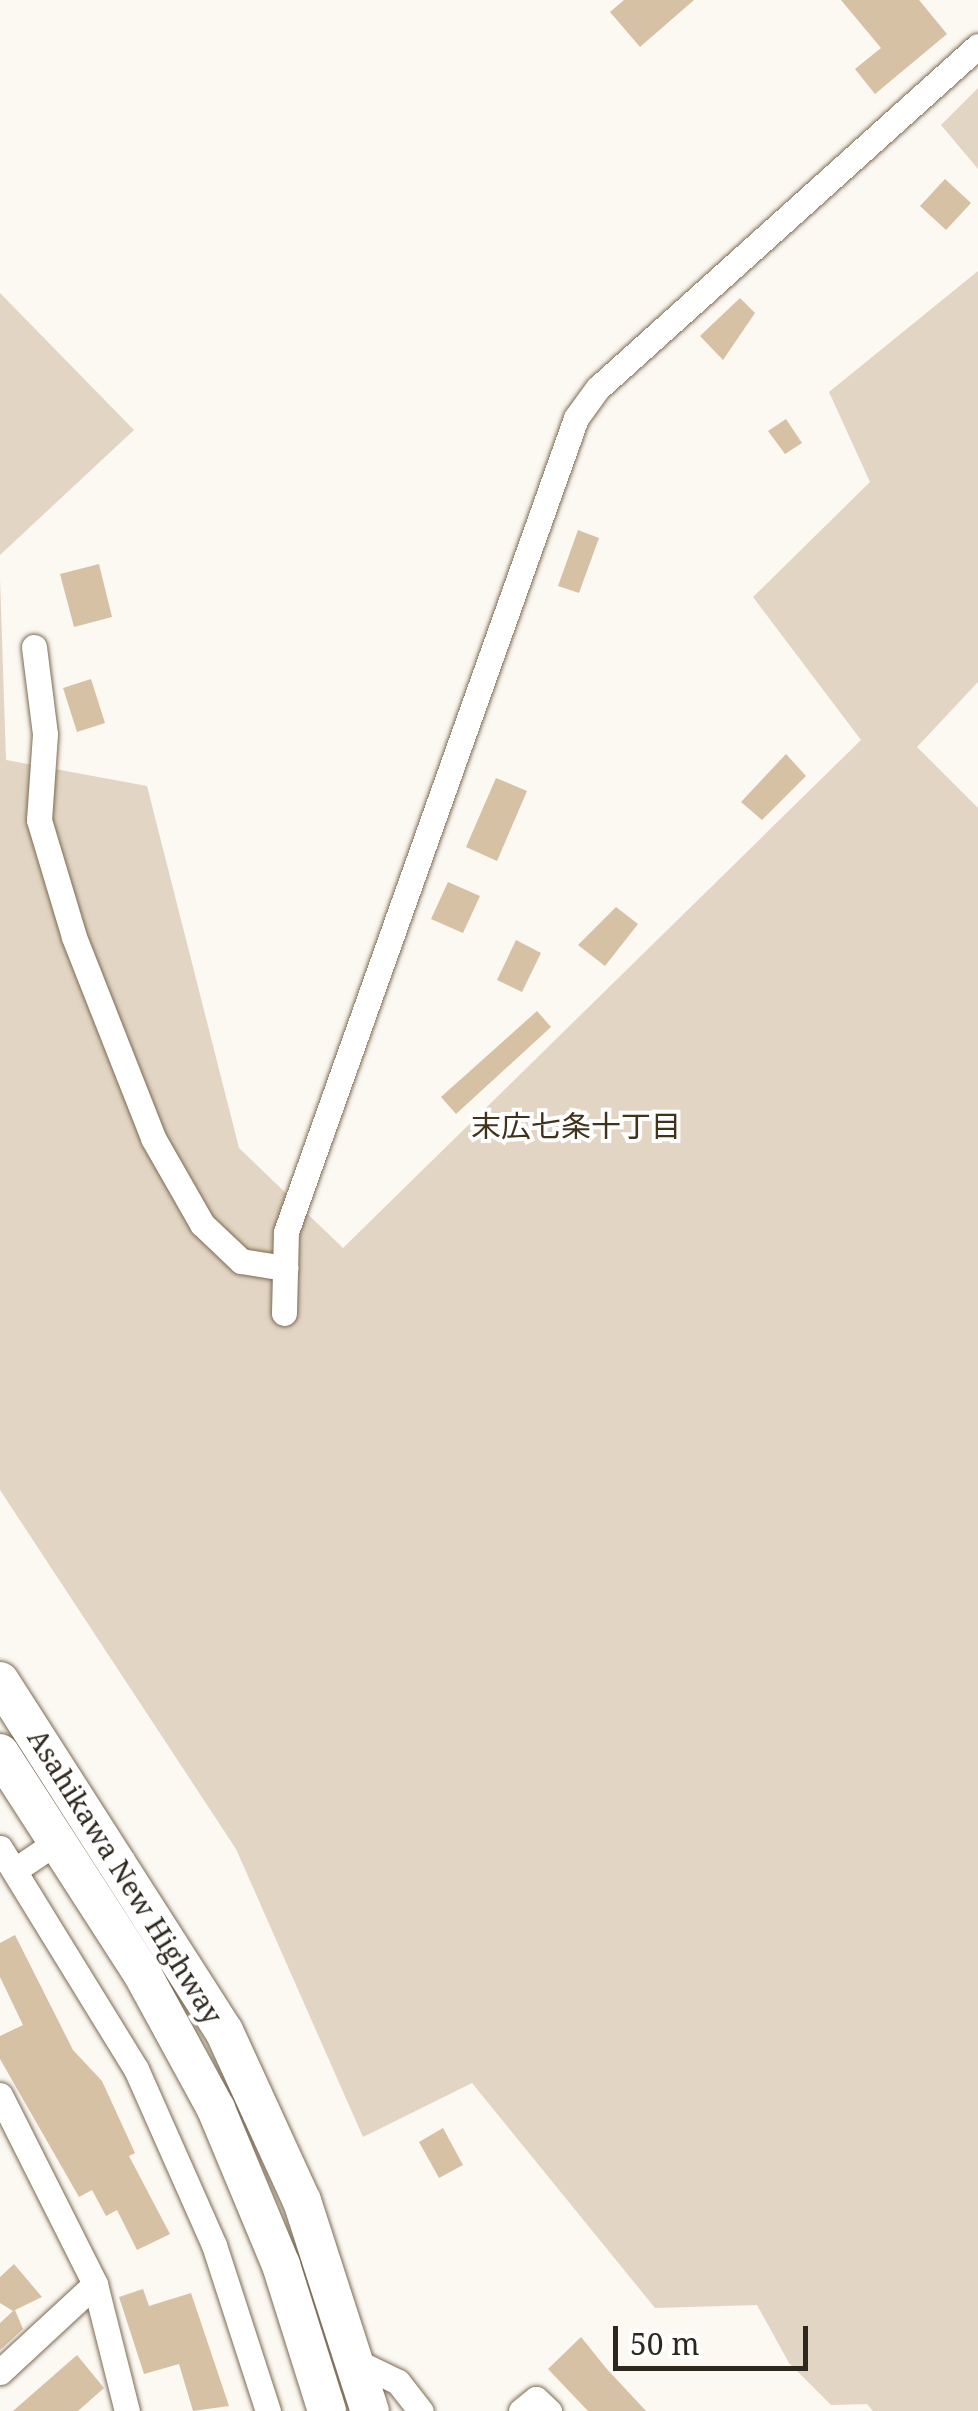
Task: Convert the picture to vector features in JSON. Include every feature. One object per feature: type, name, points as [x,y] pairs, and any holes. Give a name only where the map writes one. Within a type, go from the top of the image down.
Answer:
[{"type":"highway","name":"Asahikawa New Highway","points":[[0,1681],[224,2031],[302,2202],[359,2363],[370,2411]]},
{"type":"highway","name":"Asahikawa New Highway","points":[[0,1753],[58,1840],[216,2109],[281,2265],[327,2411]]},
{"type":"street","points":[[284,1312],[286,1232],[576,418],[598,388],[978,46]]},
{"type":"street","points":[[34,648],[45,734],[39,820],[74,937],[153,1138],[202,1224],[242,1261],[285,1268]]},
{"type":"street","points":[[15,1870],[58,1840]]},
{"type":"street","points":[[0,1848],[136,2069],[214,2245],[268,2411]]},
{"type":"street","points":[[4,2114],[95,2284],[127,2411]]},
{"type":"street","points":[[0,2372],[95,2284]]},
{"type":"street","points":[[359,2363],[398,2382],[422,2411]]},
{"type":"street","points":[[521,2411],[536,2399],[549,2411]]},
{"type":"shaded area","points":[[978,88],[978,169],[941,125]]},
{"type":"shaded area","points":[[978,271],[978,682],[917,747],[978,808],[978,2411],[873,2411],[867,2404],[831,2405],[789,2363],[757,2305],[655,2308],[472,2083],[363,2137],[236,1849],[0,1490],[0,578],[6,760],[147,786],[239,1148],[343,1248],[861,740],[753,597],[870,482],[829,392]]},
{"type":"shaded area","points":[[0,293],[134,430],[0,555]]},
{"type":"building","points":[[624,0],[694,0],[640,47],[610,12]]},
{"type":"building","points":[[841,0],[919,0],[947,34],[875,94],[855,69],[881,48]]},
{"type":"building","points":[[945,179],[971,203],[946,230],[920,206]]},
{"type":"building","points":[[740,298],[755,313],[723,360],[700,336]]},
{"type":"building","points":[[786,419],[802,443],[785,454],[768,431]]},
{"type":"building","points":[[578,530],[599,538],[579,593],[558,586]]},
{"type":"building","points":[[99,564],[112,617],[74,627],[60,574]]},
{"type":"building","points":[[91,679],[105,723],[77,732],[63,688]]},
{"type":"building","points":[[786,754],[806,776],[762,820],[741,802]]},
{"type":"building","points":[[496,778],[527,791],[497,861],[466,847]]},
{"type":"building","points":[[448,882],[480,896],[463,933],[431,919]]},
{"type":"building","points":[[616,907],[638,924],[605,966],[578,945]]},
{"type":"building","points":[[516,940],[541,953],[522,992],[497,980]]},
{"type":"building","points":[[537,1011],[551,1027],[456,1114],[441,1097]]},
{"type":"building","points":[[15,1935],[73,2050],[102,2081],[135,2153],[129,2156],[170,2234],[137,2250],[117,2210],[106,2216],[92,2190],[79,2197],[0,2059],[0,2036],[23,2025],[0,1977],[0,1943]]},
{"type":"building","points":[[443,2128],[463,2165],[439,2178],[419,2142]]},
{"type":"building","points":[[14,2264],[42,2297],[15,2310],[23,2329],[0,2350],[0,2323],[13,2311],[0,2303],[0,2277]]},
{"type":"building","points":[[143,2289],[149,2306],[191,2293],[229,2406],[193,2411],[179,2364],[144,2374],[119,2297]]},
{"type":"building","points":[[581,2337],[646,2411],[588,2411],[548,2369]]},
{"type":"building","points":[[77,2355],[104,2388],[78,2411],[13,2411]]},
{"type":"district","name":"末広七条十丁目","points":[[576,1126]]}]
